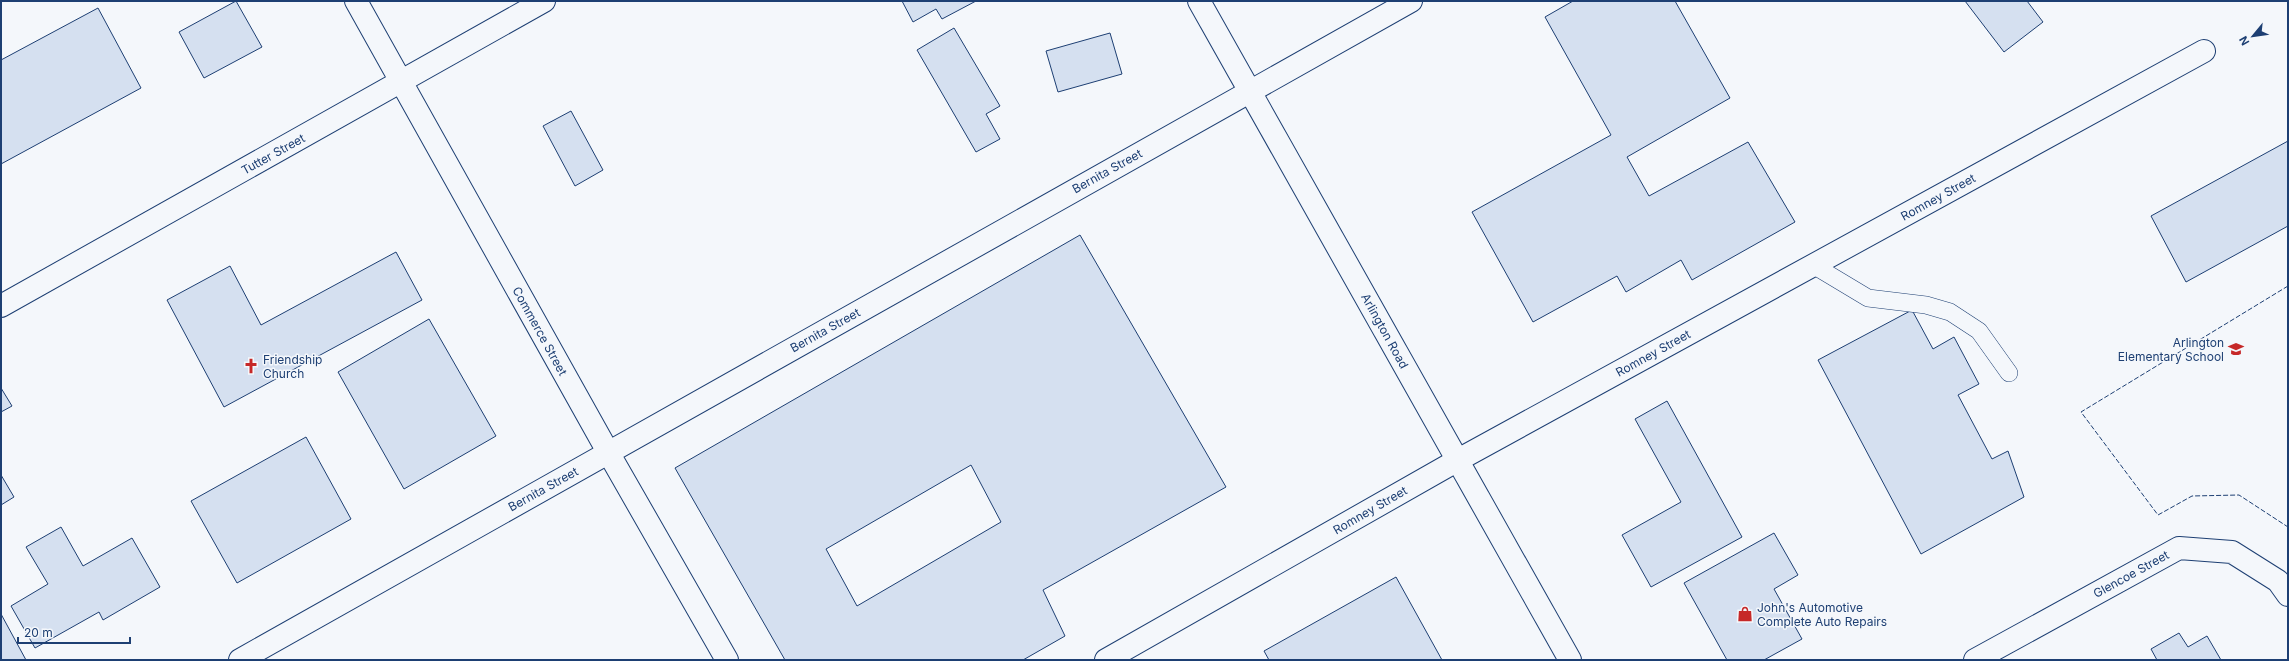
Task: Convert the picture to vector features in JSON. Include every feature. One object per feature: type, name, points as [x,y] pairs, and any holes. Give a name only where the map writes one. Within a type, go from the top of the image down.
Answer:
[{"type":"street","name":"Commerce Street","points":[[356,1],[608,452],[727,660]]},
{"type":"street","name":"Tutter Street","points":[[1,306],[544,1]]},
{"type":"street","name":"Arlington Road","points":[[1199,1],[1570,660]]},
{"type":"street","name":"Bernita Street","points":[[240,660],[1250,90],[1411,1]]},
{"type":"street","name":"Romney Street","points":[[1106,660],[1458,460],[2204,51]]},
{"type":"street","name":"Glencoe Street","points":[[1975,660],[2179,548],[2232,552],[2278,581],[2288,595]]},
{"type":"lane","points":[[1813,265],[1868,298],[1926,305],[1950,312],[1979,332],[2009,373]]},
{"type":"building","points":[[236,1],[262,47],[204,78],[179,32]]},
{"type":"building","points":[[902,1],[976,1],[942,19],[936,9],[913,22]]},
{"type":"building","points":[[1573,1],[1675,1],[1730,98],[1627,157],[1649,196],[1748,142],[1795,222],[1692,280],[1681,260],[1626,292],[1617,276],[1533,322],[1472,212],[1611,135],[1545,17]]},
{"type":"building","points":[[1965,1],[2027,1],[2043,22],[2004,52]]},
{"type":"building","points":[[98,8],[141,88],[1,164],[1,60]]},
{"type":"building","points":[[954,28],[1000,106],[986,114],[1000,139],[976,152],[917,50]]},
{"type":"building","points":[[1110,33],[1122,74],[1058,92],[1046,51]]},
{"type":"building","points":[[571,111],[603,170],[575,186],[543,126]]},
{"type":"building","points":[[2288,141],[2288,226],[2186,282],[2151,216]]},
{"type":"building","points":[[1080,235],[1226,487],[1043,590],[1065,636],[1023,660],[785,660],[675,468]],"holes":[[[971,465],[1001,522],[857,606],[826,549]]]},
{"type":"building","name":"Friendship Church","points":[[396,252],[422,300],[224,407],[167,300],[230,266],[261,325]]},
{"type":"building","points":[[1912,310],[1933,349],[1954,337],[1979,384],[1958,395],[1992,459],[2008,451],[2024,497],[1921,554],[1818,360]]},
{"type":"building","points":[[429,319],[496,436],[404,489],[338,372]]},
{"type":"building","points":[[1,388],[12,406],[1,412]]},
{"type":"building","points":[[1667,401],[1742,537],[1651,587],[1622,535],[1681,502],[1635,419]]},
{"type":"building","points":[[306,437],[351,519],[237,583],[191,501]]},
{"type":"building","points":[[1,475],[14,497],[1,505]]},
{"type":"building","points":[[61,527],[83,566],[132,538],[160,587],[103,620],[99,612],[35,648],[11,606],[48,584],[26,547]]},
{"type":"building","name":"John's Automotive Complete Auto Repairs","points":[[1774,533],[1798,575],[1774,589],[1802,639],[1764,660],[1727,660],[1684,583]]},
{"type":"building","points":[[1396,577],[1442,660],[1269,660],[1264,651]]},
{"type":"building","points":[[1,614],[26,660],[1,660]]},
{"type":"building","points":[[2179,633],[2188,647],[2207,636],[2221,660],[2157,660],[2151,649]]},
{"type":"fence","points":[[2288,286],[2081,412],[2158,515],[2192,496],[2239,495],[2288,527]]},
{"type":"place","name":"Arlington Elementary School","points":[[2236,349]]},
{"type":"place","name":"Friendship Church","points":[[251,366]]},
{"type":"place","name":"John's Automotive Complete Auto Repairs","points":[[1745,614]]}]
